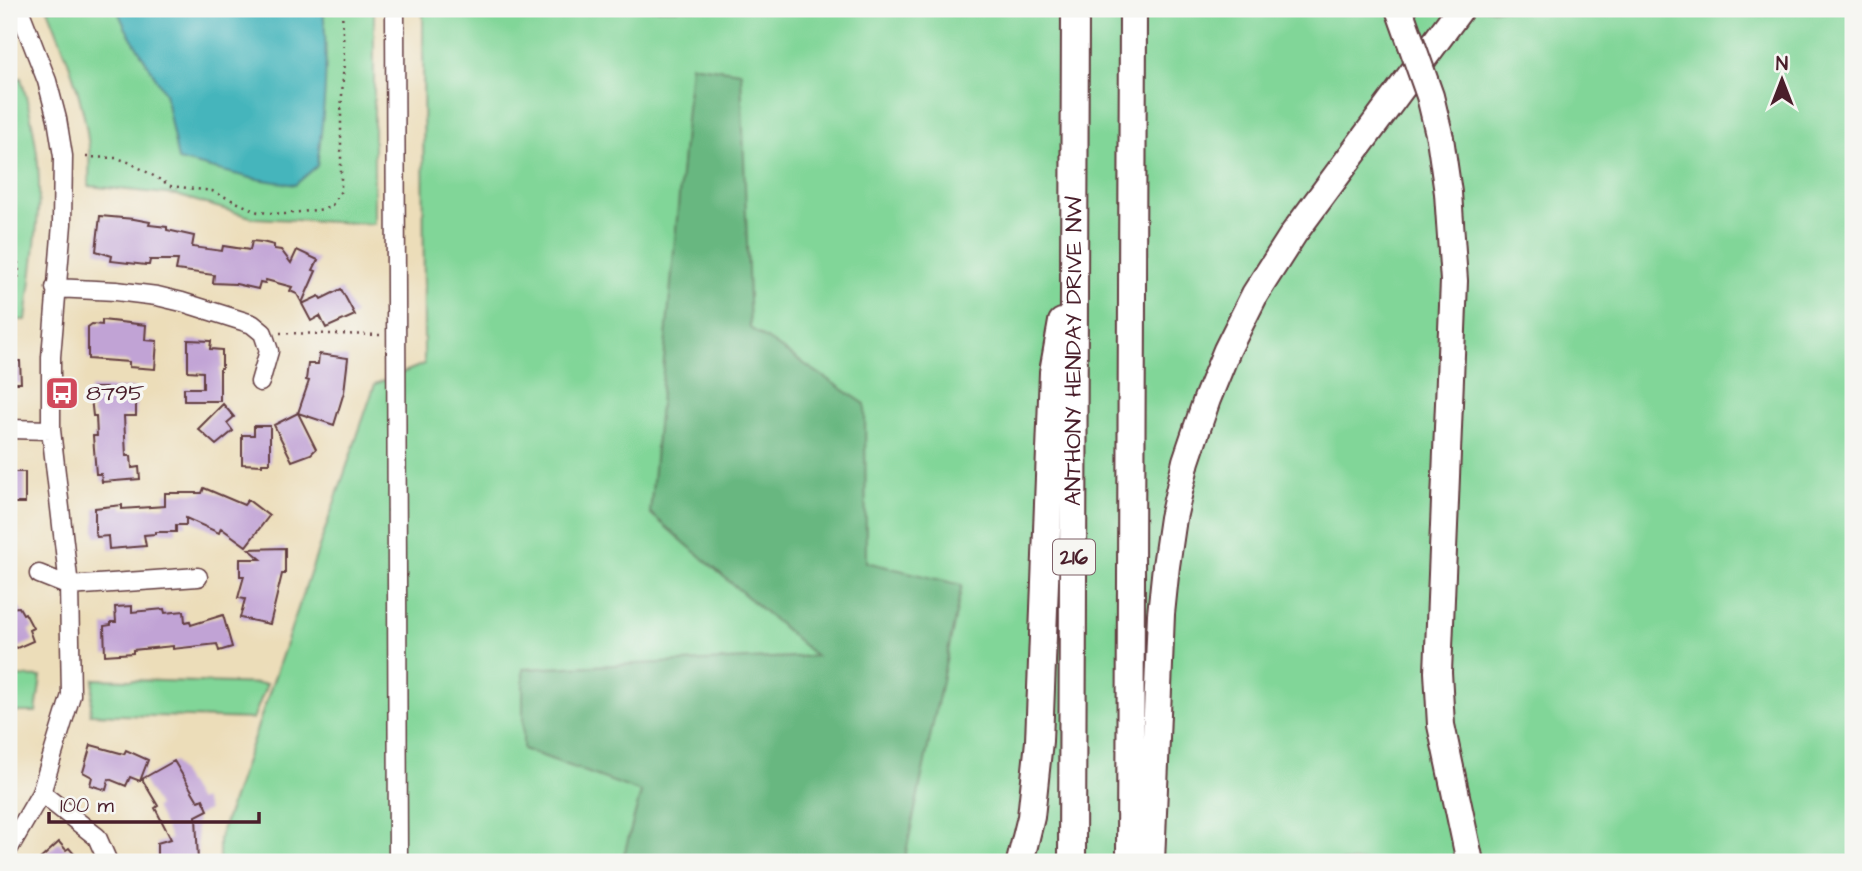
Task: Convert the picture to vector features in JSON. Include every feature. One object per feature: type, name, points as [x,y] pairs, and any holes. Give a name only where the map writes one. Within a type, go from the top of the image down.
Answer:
[{"type":"highway","name":"ANTHONY HENDAY DRIVE NW","points":[[1072,862],[1075,9]]},
{"type":"highway","points":[[1130,862],[1133,9]]},
{"type":"highway","points":[[1399,9],[1430,96],[1440,138],[1448,193],[1454,281],[1438,672],[1441,725],[1469,862]]},
{"type":"highway","points":[[1151,862],[1161,614],[1166,566],[1173,518],[1186,461],[1207,399],[1227,350],[1255,294],[1294,233],[1460,9]]},
{"type":"highway","points":[[1020,862],[1031,817],[1039,741],[1054,372],[1075,252]]},
{"type":"street","points":[[9,848],[41,793],[71,695],[69,586],[51,430],[55,288],[62,224],[63,156],[47,81],[19,9]]},
{"type":"street","points":[[395,9],[398,862]]},
{"type":"street","points":[[55,288],[116,291],[169,299],[252,324],[263,333],[269,351],[260,382]]},
{"type":"street","points":[[9,429],[51,430]]},
{"type":"street","points":[[39,575],[69,586],[198,577]]},
{"type":"street","points":[[41,793],[97,837],[108,862]]},
{"type":"path","points":[[86,157],[124,160],[145,169],[171,186],[212,191],[258,212],[285,215],[324,209],[332,205],[341,191],[341,113],[345,59],[342,9]]},
{"type":"path","points":[[9,243],[17,259],[19,271],[18,281],[9,296]]},
{"type":"path","points":[[263,333],[396,335]]},
{"type":"green space","points":[[48,9],[374,9],[374,224],[254,218],[176,195],[89,186],[89,147],[79,94]]},
{"type":"green space","points":[[423,9],[1853,9],[1853,862],[219,862],[219,839],[375,384],[424,364]]},
{"type":"green space","points":[[691,65],[741,72],[750,328],[865,404],[866,562],[962,585],[904,862],[622,862],[641,792],[523,749],[523,669],[816,656],[650,513]]},
{"type":"green space","points":[[21,78],[34,136],[39,196],[26,320],[9,320],[9,80]]},
{"type":"green space","points":[[9,676],[41,677],[36,712],[9,712]]},
{"type":"green space","points":[[94,679],[267,684],[253,719],[90,714]]},
{"type":"water","points":[[117,9],[323,9],[325,88],[317,166],[295,185],[251,178],[178,160],[165,93]]},
{"type":"building","points":[[100,216],[150,222],[149,225],[167,227],[167,230],[194,236],[192,247],[222,251],[223,246],[250,250],[252,241],[262,242],[281,250],[291,263],[297,250],[318,260],[313,270],[316,271],[302,303],[297,294],[290,291],[292,287],[266,280],[265,283],[260,282],[258,289],[213,283],[214,275],[176,270],[178,260],[150,260],[149,265],[111,261],[112,256],[96,251]]},
{"type":"building","points":[[341,289],[355,315],[326,328],[320,316],[311,321],[302,304],[319,296],[321,299]]},
{"type":"building","points":[[102,320],[146,325],[145,340],[157,341],[155,369],[129,367],[129,362],[88,359],[88,327],[92,324],[102,325]]},
{"type":"building","points":[[188,340],[211,341],[210,349],[222,350],[220,401],[184,401],[184,388],[203,388],[203,372],[188,371]]},
{"type":"building","points":[[319,354],[348,358],[344,392],[334,425],[298,413],[309,381],[306,380],[308,364],[318,364]]},
{"type":"building","points":[[9,361],[20,361],[21,383],[9,383]]},
{"type":"building","points":[[90,388],[136,388],[136,416],[124,416],[126,456],[131,456],[132,468],[139,467],[140,479],[102,482],[101,474],[96,474],[93,436],[97,436],[96,416],[93,416]]},
{"type":"building","points":[[223,404],[234,417],[227,423],[233,431],[216,445],[198,429]]},
{"type":"building","points":[[298,413],[316,449],[311,454],[292,461],[274,425]]},
{"type":"building","points":[[254,426],[270,426],[270,463],[242,464],[242,435],[254,435]]},
{"type":"building","points":[[9,472],[25,472],[25,503],[9,503]]},
{"type":"building","points":[[204,488],[244,505],[248,500],[269,516],[246,546],[221,528],[219,533],[186,518],[186,525],[176,525],[176,532],[144,535],[146,546],[109,549],[108,536],[97,537],[95,508],[122,505],[122,509],[165,506],[165,493],[202,493]]},
{"type":"building","points":[[285,548],[285,574],[282,574],[270,624],[240,618],[245,599],[238,598],[244,576],[240,576],[240,559],[261,559],[249,549]]},
{"type":"building","points":[[132,606],[132,612],[164,609],[165,613],[184,611],[185,622],[190,621],[191,625],[223,615],[232,647],[219,651],[217,644],[173,649],[173,646],[105,655],[104,626],[116,622],[115,607]]},
{"type":"building","points":[[19,607],[33,628],[29,630],[33,641],[17,648],[9,645],[9,608]]},
{"type":"building","points":[[91,745],[124,754],[126,750],[148,760],[140,781],[130,777],[126,786],[109,779],[106,790],[90,785],[92,777],[83,772]]},
{"type":"building","points":[[174,761],[198,801],[203,799],[208,810],[196,816],[198,862],[157,862],[157,843],[171,839],[155,808],[158,806],[142,779]]},
{"type":"building","points":[[59,842],[66,850],[69,848],[81,862],[37,862]]},
{"type":"place","name":"8795","points":[[62,393]]}]
